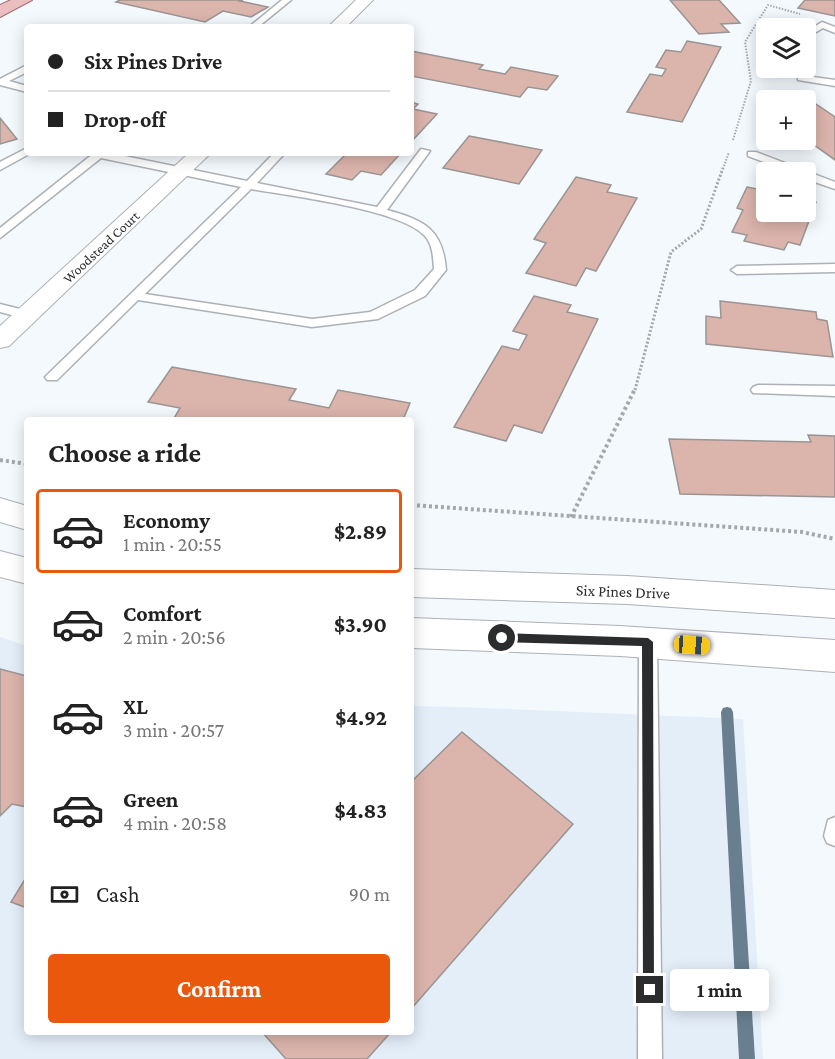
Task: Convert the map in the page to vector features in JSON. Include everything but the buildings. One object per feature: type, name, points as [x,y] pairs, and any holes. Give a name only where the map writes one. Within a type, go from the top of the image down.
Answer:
[{"type":"main road","points":[[0,12],[24,0]]},
{"type":"street","points":[[339,24],[365,0]]},
{"type":"street","name":"Woodstead Court","points":[[0,340],[198,156]]},
{"type":"street","points":[[0,510],[24,517]]},
{"type":"street","points":[[0,564],[24,570]]},
{"type":"street","name":"Six Pines Drive","points":[[414,583],[627,590],[835,604]]},
{"type":"street","points":[[414,633],[648,642],[835,656]]},
{"type":"lane","points":[[257,24],[287,0]]},
{"type":"lane","points":[[816,29],[822,25],[835,30]]},
{"type":"lane","points":[[24,70],[1,82],[24,87]]},
{"type":"lane","points":[[801,78],[835,83]]},
{"type":"lane","points":[[380,212],[425,151]]},
{"type":"lane","points":[[0,167],[24,153]]},
{"type":"lane","points":[[752,153],[775,162]]},
{"type":"lane","points":[[0,234],[98,156]]},
{"type":"lane","points":[[110,156],[397,216],[423,228],[438,246],[440,270],[420,293],[373,316],[312,323],[136,296]]},
{"type":"lane","points":[[52,377],[277,156]]},
{"type":"lane","points":[[816,179],[835,186]]},
{"type":"lane","points":[[737,270],[835,268]]},
{"type":"lane","points":[[0,308],[27,315]]},
{"type":"lane","points":[[758,390],[835,390]]},
{"type":"lane","points":[[648,642],[650,1059]]},
{"type":"lane","points":[[835,827],[835,836]]},
{"type":"path","points":[[571,517],[633,398],[671,252],[701,229],[741,117],[751,81],[745,42],[768,5],[802,16]]},
{"type":"path","points":[[0,460],[24,464]]},
{"type":"path","points":[[414,505],[802,532],[835,539]]},
{"type":"shaded area","points":[[0,637],[24,645],[24,1035],[414,1035],[414,706],[743,719],[763,1059],[0,1059]]},
{"type":"waterway","points":[[727,712],[747,1059]]},
{"type":"route","points":[[502,638],[648,642],[650,990]]}]
